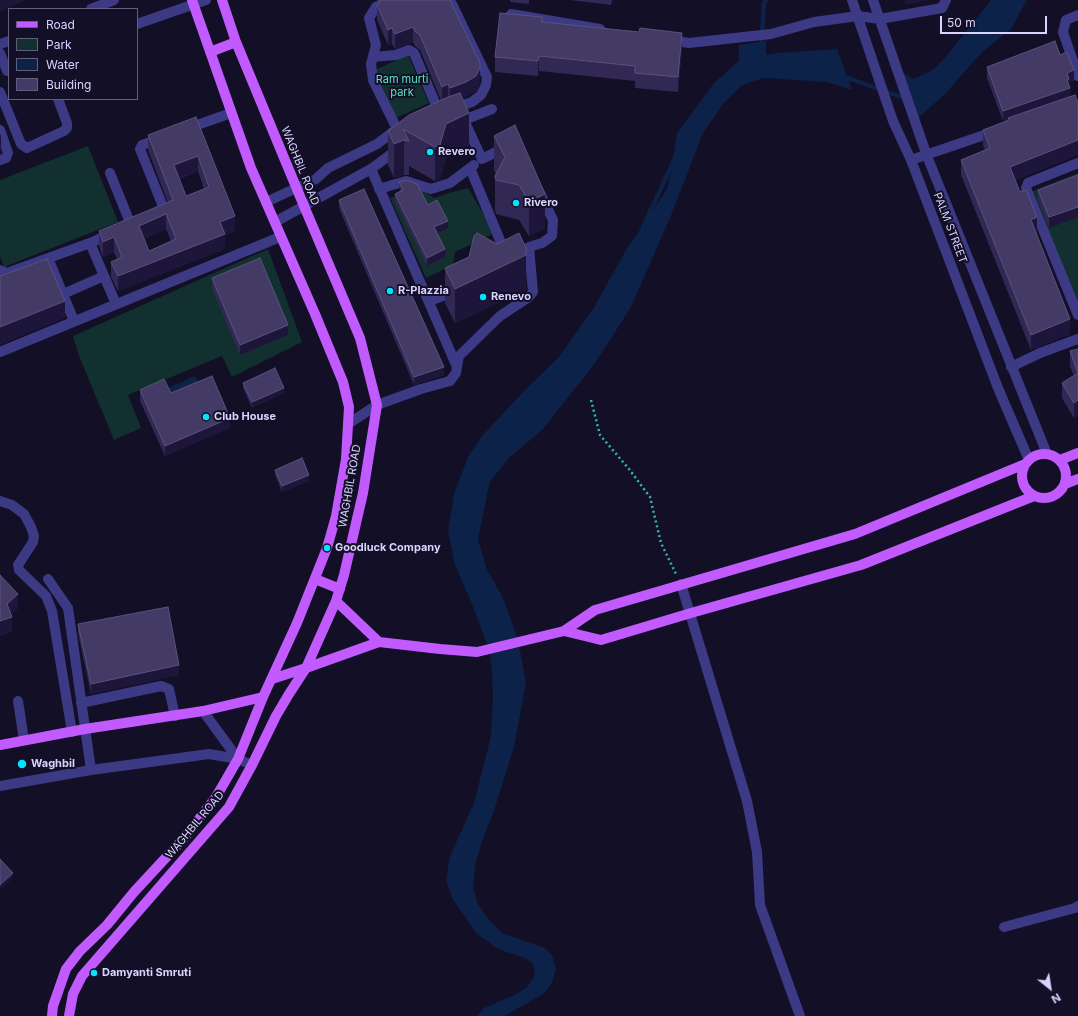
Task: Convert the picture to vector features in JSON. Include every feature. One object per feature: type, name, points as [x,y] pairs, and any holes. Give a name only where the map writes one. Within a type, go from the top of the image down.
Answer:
[{"type":"main road","name":"WAGHBIL ROAD","points":[[70,1015],[73,994],[87,969],[229,807],[252,766],[276,716],[306,668],[336,601],[344,575],[363,493],[377,406],[360,338],[236,42],[222,0]]},
{"type":"main road","name":"WAGHBIL ROAD","points":[[53,1011],[66,969],[80,951],[107,925],[134,892],[185,837],[216,797],[238,759],[264,697],[298,623],[327,548],[336,516],[346,459],[349,407],[343,382],[251,168],[192,2]]},
{"type":"main road","points":[[210,52],[236,42]]},
{"type":"main road","points":[[1060,460],[1078,453]]},
{"type":"main road","points":[[272,679],[379,642],[477,652],[564,631],[595,610],[855,534],[1027,462],[1034,456],[1047,454],[1054,456],[1064,465],[1066,471],[1065,484],[1059,493],[1054,496],[1043,498],[1034,496],[1028,492],[1022,479],[1022,471],[1027,462]]},
{"type":"main road","points":[[1065,484],[1078,479]]},
{"type":"main road","points":[[564,631],[601,640],[690,613],[861,565],[1034,496]]},
{"type":"main road","points":[[314,579],[340,589]]},
{"type":"main road","points":[[336,601],[379,642]]},
{"type":"main road","points":[[0,745],[203,711],[264,697]]},
{"type":"main road","points":[[199,819],[212,827]]},
{"type":"main road","points":[[107,925],[118,934]]},
{"type":"main road","points":[[73,961],[87,969]]},
{"type":"main road","points":[[53,1011],[70,1015]]},
{"type":"street","points":[[94,8],[114,0]]},
{"type":"street","points":[[138,24],[192,2],[206,0]]},
{"type":"street","points":[[389,0],[376,7],[370,18],[376,45],[371,64],[373,80],[397,129]]},
{"type":"street","points":[[428,114],[472,102],[481,95],[486,85],[486,77],[452,4],[446,0]]},
{"type":"street","points":[[873,0],[928,156],[1047,454]]},
{"type":"street","points":[[658,38],[689,43],[771,34],[814,22],[858,16],[880,19],[942,8],[946,0]]},
{"type":"street","name":"PALM STREET","points":[[853,2],[893,121],[911,160],[1027,462]]},
{"type":"street","points":[[510,14],[612,31]]},
{"type":"street","points":[[1078,15],[1066,20],[1063,32],[1078,76]]},
{"type":"street","points":[[373,57],[396,55],[409,50],[414,53],[439,112]]},
{"type":"street","points":[[0,54],[5,71]]},
{"type":"street","points":[[0,92],[21,144],[27,148],[64,131],[66,128],[68,123],[58,100]]},
{"type":"street","points":[[450,124],[492,109]]},
{"type":"street","points":[[0,270],[7,274],[90,243],[161,212],[162,204],[140,149],[142,145],[231,113]]},
{"type":"street","points":[[464,120],[482,159]]},
{"type":"street","points":[[266,202],[316,178],[328,168],[377,144],[397,129],[410,122]]},
{"type":"street","points":[[911,160],[928,156],[1006,128]]},
{"type":"street","points":[[0,130],[8,153],[6,158],[0,160]]},
{"type":"street","points":[[275,222],[371,169],[407,143]]},
{"type":"street","points":[[379,189],[406,181],[431,189],[450,183],[482,159],[510,146],[514,148]]},
{"type":"street","points":[[1078,163],[1028,183],[1026,188],[1078,315]]},
{"type":"street","points":[[470,168],[504,250]]},
{"type":"street","points":[[371,169],[457,367]]},
{"type":"street","points":[[110,173],[124,228]]},
{"type":"street","points":[[492,255],[504,250],[529,247],[542,243],[552,236],[553,220],[536,185]]},
{"type":"street","points":[[0,352],[280,236]]},
{"type":"street","points":[[90,243],[116,304]]},
{"type":"street","points":[[348,424],[377,406],[421,389],[450,380],[456,373],[459,356],[500,316],[530,297],[533,292],[529,247]]},
{"type":"street","points":[[48,258],[74,321]]},
{"type":"street","points":[[63,294],[104,276]]},
{"type":"street","points":[[429,301],[460,288],[462,281]]},
{"type":"street","points":[[1011,366],[1040,353],[1078,339]]},
{"type":"street","points":[[0,501],[12,505],[24,514],[34,536],[33,542],[18,565],[19,570],[46,596],[52,610],[72,732]]},
{"type":"street","points":[[48,579],[68,608],[74,626],[81,703],[91,770]]},
{"type":"street","points":[[681,584],[747,801],[757,852],[760,905],[800,1016]]},
{"type":"street","points":[[81,703],[161,686],[169,689],[175,716]]},
{"type":"street","points":[[18,701],[24,740]]},
{"type":"street","points":[[203,711],[238,759]]},
{"type":"street","points":[[0,786],[91,770],[209,754],[238,759],[252,766]]},
{"type":"street","points":[[1004,927],[1078,906]]},
{"type":"path","points":[[591,400],[600,436],[629,469],[650,497],[661,543],[681,584]]},
{"type":"green space","name":"Ram murti park","points":[[408,55],[429,103],[396,118],[375,70]]},
{"type":"green space","points":[[88,146],[118,222],[4,267],[0,256],[0,180]]},
{"type":"green space","points":[[1078,173],[1078,306],[1033,191]]},
{"type":"green space","points":[[418,187],[434,198],[468,188],[495,233],[455,252],[453,265],[426,278],[390,198]]},
{"type":"green space","points":[[268,249],[302,342],[232,377],[222,356],[128,395],[141,428],[114,440],[79,356],[73,336]]},
{"type":"water","points":[[991,0],[1027,0],[1011,29],[982,52],[945,94],[916,120],[898,70],[913,79],[931,71],[944,59]]},
{"type":"water","points":[[766,41],[766,55],[837,49],[852,90],[827,82],[763,78],[742,85],[723,104],[703,133],[670,218],[630,309],[593,366],[542,430],[510,457],[490,481],[478,539],[487,570],[502,596],[518,639],[526,683],[514,747],[493,814],[482,841],[475,866],[473,888],[478,904],[489,920],[502,933],[545,948],[552,955],[556,969],[552,983],[543,994],[504,1016],[477,1016],[484,1008],[515,995],[527,987],[533,979],[535,971],[533,964],[525,958],[498,949],[476,933],[452,898],[446,880],[450,856],[474,803],[491,736],[493,695],[489,649],[455,565],[448,531],[454,494],[468,457],[482,436],[525,390],[559,357],[593,309],[626,250],[666,191],[670,178],[677,133],[714,83],[739,61],[739,45]]},
{"type":"water","points":[[195,376],[202,390],[198,413],[164,390]]},
{"type":"building","points":[[379,0],[450,0],[480,63],[480,68],[476,76],[466,82],[450,88],[448,84],[442,87],[420,35],[413,27],[395,34],[392,28],[388,30],[377,5],[380,3]]},
{"type":"building","points":[[500,13],[542,17],[542,22],[639,32],[640,28],[682,33],[678,77],[635,73],[635,66],[539,56],[538,61],[495,57]]},
{"type":"building","points":[[1055,41],[1060,55],[1067,52],[1074,70],[1067,73],[1069,79],[1067,80],[1070,88],[1003,111],[987,67]]},
{"type":"building","points":[[460,93],[469,113],[446,124],[440,145],[435,147],[403,129],[409,141],[404,140],[394,144],[388,131],[409,115]]},
{"type":"building","points":[[1075,95],[1078,102],[1078,140],[1010,167],[1020,192],[1026,190],[1037,217],[1031,220],[1070,319],[1031,335],[961,160],[990,148],[983,130],[1009,120],[1008,118]]},
{"type":"building","points":[[196,117],[235,216],[220,222],[225,234],[118,276],[111,262],[122,257],[114,237],[103,242],[99,231],[173,200],[148,135]],"holes":[[[198,156],[209,187],[186,196],[174,165]],[[166,214],[176,239],[149,251],[139,226]]]},
{"type":"building","points":[[515,125],[545,194],[529,202],[519,185],[496,180],[495,176],[505,157],[494,136]]},
{"type":"building","points":[[1078,175],[1078,207],[1049,217],[1038,190]]},
{"type":"building","points":[[406,180],[417,184],[428,205],[437,200],[448,221],[434,227],[445,249],[427,258],[395,194],[403,190],[399,182]]},
{"type":"building","name":"R-Plazzia","points":[[364,189],[444,367],[414,377],[339,200]]},
{"type":"building","points":[[477,233],[497,244],[519,233],[526,248],[526,255],[455,289],[445,268],[469,257],[474,236]]},
{"type":"building","points":[[260,258],[288,325],[240,345],[212,278]]},
{"type":"building","points":[[47,259],[65,301],[0,327],[0,276]]},
{"type":"building","points":[[1078,349],[1078,373],[1070,351]]},
{"type":"building","points":[[275,368],[284,388],[252,402],[243,383]]},
{"type":"building","points":[[1078,373],[1078,400],[1074,403],[1062,383]]},
{"type":"building","name":"Club House","points":[[212,376],[230,418],[165,446],[140,390],[164,379],[171,393]]},
{"type":"building","points":[[302,458],[309,475],[282,486],[275,470]]},
{"type":"building","points":[[0,575],[18,594],[7,604],[12,617],[0,621]]},
{"type":"building","points":[[168,607],[179,665],[91,684],[78,624]]},
{"type":"building","points":[[0,859],[13,873],[0,885]]},
{"type":"waterway","points":[[761,48],[764,4],[766,0]]},
{"type":"waterway","points":[[842,76],[907,99]]},
{"type":"waterway","points":[[643,227],[676,156]]},
{"type":"place","name":"Revero","points":[[430,152]]},
{"type":"place","name":"Rivero","points":[[516,203]]},
{"type":"place","name":"R-Plazzia","points":[[390,291]]},
{"type":"place","name":"Renevo","points":[[483,297]]},
{"type":"place","name":"Club House","points":[[206,417]]},
{"type":"place","name":"Goodluck Company","points":[[327,548]]},
{"type":"place","name":"Waghbil","points":[[22,764]]},
{"type":"place","name":"Damyanti Smruti","points":[[94,973]]}]
